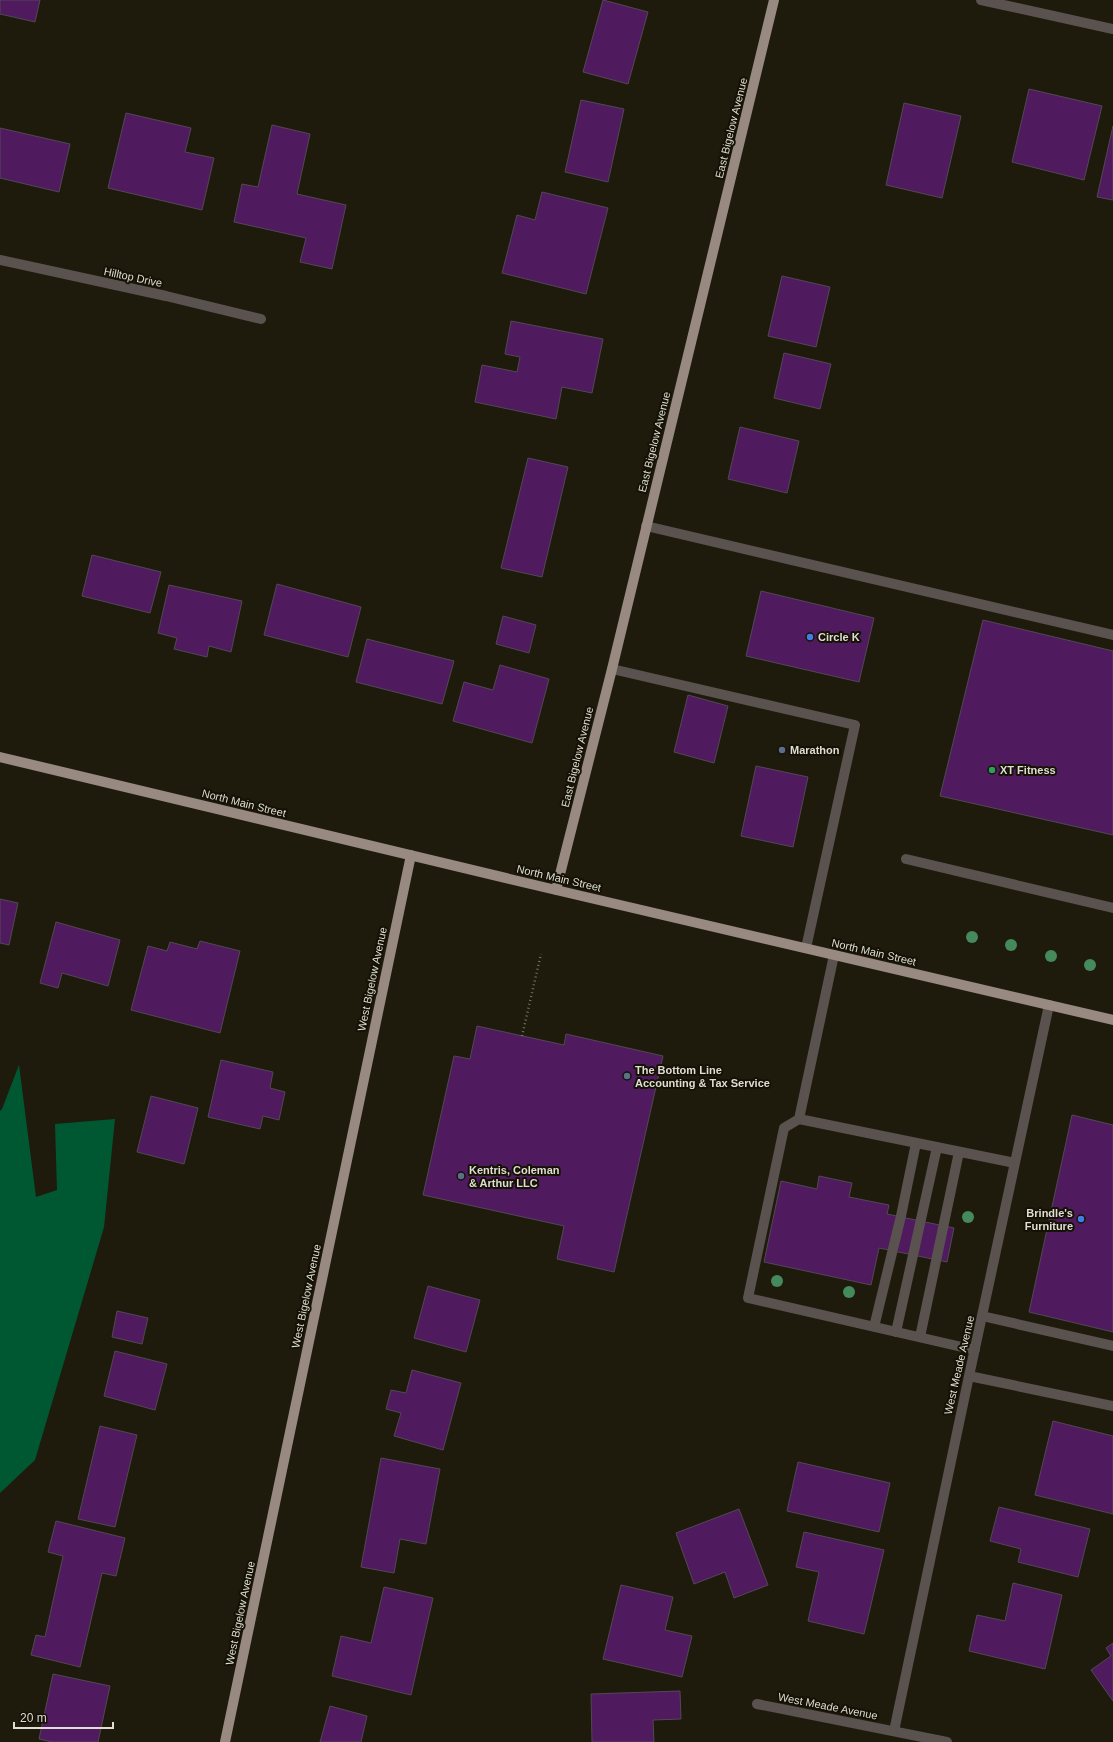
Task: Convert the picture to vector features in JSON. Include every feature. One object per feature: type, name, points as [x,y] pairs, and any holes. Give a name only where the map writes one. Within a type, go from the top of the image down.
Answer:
[{"type":"main road","name":"East Bigelow Avenue","points":[[556,890],[612,669],[774,0]]},
{"type":"main road","name":"North Main Street","points":[[0,757],[556,890],[1113,1020]]},
{"type":"main road","name":"West Bigelow Avenue","points":[[225,1742],[411,855]]},
{"type":"street","points":[[981,0],[1113,29]]},
{"type":"street","name":"Hilltop Drive","points":[[0,260],[166,296],[261,319]]},
{"type":"street","points":[[646,526],[1113,635]]},
{"type":"street","points":[[612,669],[855,725],[806,948]]},
{"type":"street","points":[[906,859],[1113,908]]},
{"type":"street","points":[[799,1120],[834,955]]},
{"type":"street","name":"West Meade Avenue","points":[[894,1731],[1049,1005]]},
{"type":"street","points":[[975,1350],[748,1298],[784,1128],[799,1120],[1016,1163]]},
{"type":"street","points":[[874,1327],[901,1216],[916,1143]]},
{"type":"street","points":[[896,1332],[937,1147]]},
{"type":"street","points":[[920,1337],[959,1152]]},
{"type":"street","points":[[982,1316],[1113,1346]]},
{"type":"street","points":[[969,1376],[1113,1406]]},
{"type":"street","name":"West Meade Avenue","points":[[757,1704],[947,1742]]},
{"type":"path","points":[[522,1036],[541,954]]},
{"type":"green space","points":[[19,1065],[36,1197],[57,1190],[55,1124],[115,1119],[104,1227],[35,1460],[0,1493],[0,1111]]},
{"type":"building","points":[[0,0],[40,0],[35,22],[0,14]]},
{"type":"building","points":[[603,0],[648,12],[628,84],[583,72]]},
{"type":"building","points":[[1029,89],[1102,106],[1084,180],[1012,162]]},
{"type":"building","points":[[581,100],[624,109],[608,182],[565,172]]},
{"type":"building","points":[[904,103],[961,116],[942,198],[886,185]]},
{"type":"building","points":[[126,113],[191,128],[185,152],[214,158],[202,210],[108,188]]},
{"type":"building","points":[[272,125],[310,134],[297,194],[346,205],[332,269],[300,262],[306,238],[234,222],[242,184],[258,187]]},
{"type":"building","points":[[1113,126],[1113,200],[1097,197]]},
{"type":"building","points":[[0,128],[70,144],[59,192],[0,178]]},
{"type":"building","points":[[542,192],[608,208],[586,294],[502,273],[517,215],[535,220]]},
{"type":"building","points":[[782,276],[830,287],[816,347],[768,336]]},
{"type":"building","points":[[511,321],[603,339],[592,393],[562,387],[556,419],[475,402],[482,365],[517,372],[520,357],[505,354]]},
{"type":"building","points":[[784,353],[831,364],[820,409],[774,398]]},
{"type":"building","points":[[740,427],[799,441],[787,493],[728,479]]},
{"type":"building","points":[[528,458],[568,467],[542,577],[501,568]]},
{"type":"building","points":[[92,555],[161,572],[150,613],[82,596]]},
{"type":"building","points":[[277,584],[361,607],[348,657],[264,635]]},
{"type":"building","points":[[169,585],[242,601],[231,652],[209,646],[207,657],[174,649],[177,638],[158,633]]},
{"type":"building","name":"Circle K","points":[[761,591],[874,618],[859,682],[746,656]]},
{"type":"building","points":[[503,616],[536,625],[529,653],[496,644]]},
{"type":"building","points":[[983,620],[1113,651],[1113,835],[940,796]]},
{"type":"building","points":[[367,639],[454,661],[442,704],[356,682]]},
{"type":"building","points":[[500,665],[549,679],[532,743],[453,721],[464,682],[493,690]]},
{"type":"building","points":[[688,695],[728,706],[714,763],[674,752]]},
{"type":"building","points":[[756,766],[808,777],[793,847],[741,836]]},
{"type":"building","points":[[0,899],[18,903],[9,945],[0,943]]},
{"type":"building","points":[[56,922],[120,940],[108,986],[62,973],[58,988],[40,983]]},
{"type":"building","points":[[200,941],[240,951],[220,1033],[131,1010],[148,946],[167,951],[170,942],[197,949]]},
{"type":"building","points":[[477,1026],[564,1045],[566,1034],[663,1056],[614,1272],[557,1259],[564,1226],[423,1195],[454,1056],[470,1059]]},
{"type":"building","points":[[221,1060],[273,1072],[270,1088],[285,1092],[279,1120],[263,1116],[260,1129],[208,1117]]},
{"type":"building","points":[[151,1096],[198,1108],[184,1164],[137,1152]]},
{"type":"building","name":"Brindle's Furniture","points":[[1072,1115],[1113,1125],[1113,1332],[1029,1312]]},
{"type":"building","points":[[819,1176],[852,1183],[849,1197],[889,1205],[887,1214],[954,1228],[947,1262],[879,1248],[871,1285],[764,1262],[781,1181],[817,1189]]},
{"type":"building","points":[[428,1286],[480,1300],[466,1352],[414,1338]]},
{"type":"building","points":[[117,1311],[148,1318],[142,1344],[112,1337]]},
{"type":"building","points":[[115,1351],[167,1364],[155,1410],[104,1396]]},
{"type":"building","points":[[412,1370],[461,1383],[443,1450],[394,1436],[401,1413],[386,1409],[391,1390],[406,1393]]},
{"type":"building","points":[[1053,1421],[1113,1436],[1113,1514],[1035,1495]]},
{"type":"building","points":[[100,1426],[137,1435],[115,1527],[78,1519]]},
{"type":"building","points":[[381,1458],[440,1469],[426,1544],[400,1539],[394,1573],[361,1567]]},
{"type":"building","points":[[798,1462],[890,1483],[879,1532],[787,1511]]},
{"type":"building","points":[[999,1507],[1090,1529],[1078,1577],[1018,1562],[1021,1549],[990,1541]]},
{"type":"building","points":[[739,1509],[768,1585],[734,1598],[725,1572],[694,1584],[676,1533]]},
{"type":"building","points":[[56,1521],[125,1538],[116,1576],[102,1573],[80,1667],[31,1655],[36,1635],[45,1637],[63,1556],[48,1552]]},
{"type":"building","points":[[804,1532],[884,1550],[864,1634],[808,1621],[819,1572],[796,1567]]},
{"type":"building","points":[[1013,1583],[1062,1595],[1045,1669],[969,1651],[977,1615],[1005,1621]]},
{"type":"building","points":[[621,1585],[673,1597],[665,1630],[692,1636],[682,1677],[603,1659]]},
{"type":"building","points":[[384,1587],[433,1598],[411,1695],[332,1676],[341,1636],[371,1643]]},
{"type":"building","points":[[1113,1643],[1113,1701],[1091,1670],[1111,1656],[1106,1648]]},
{"type":"building","points":[[53,1674],[110,1686],[98,1742],[52,1742],[39,1739]]},
{"type":"building","points":[[680,1691],[681,1719],[653,1720],[654,1742],[592,1742],[591,1694]]},
{"type":"building","points":[[330,1706],[367,1716],[361,1742],[320,1742]]},
{"type":"place","name":"Circle K","points":[[810,637]]},
{"type":"place","name":"Marathon","points":[[782,750]]},
{"type":"place","name":"XT Fitness","points":[[992,770]]},
{"type":"place","name":"The Bottom Line Accounting & Tax Service","points":[[627,1076]]},
{"type":"place","name":"Kentris, Coleman & Arthur LLC","points":[[461,1176]]},
{"type":"place","name":"Brindle's Furniture","points":[[1081,1219]]}]
